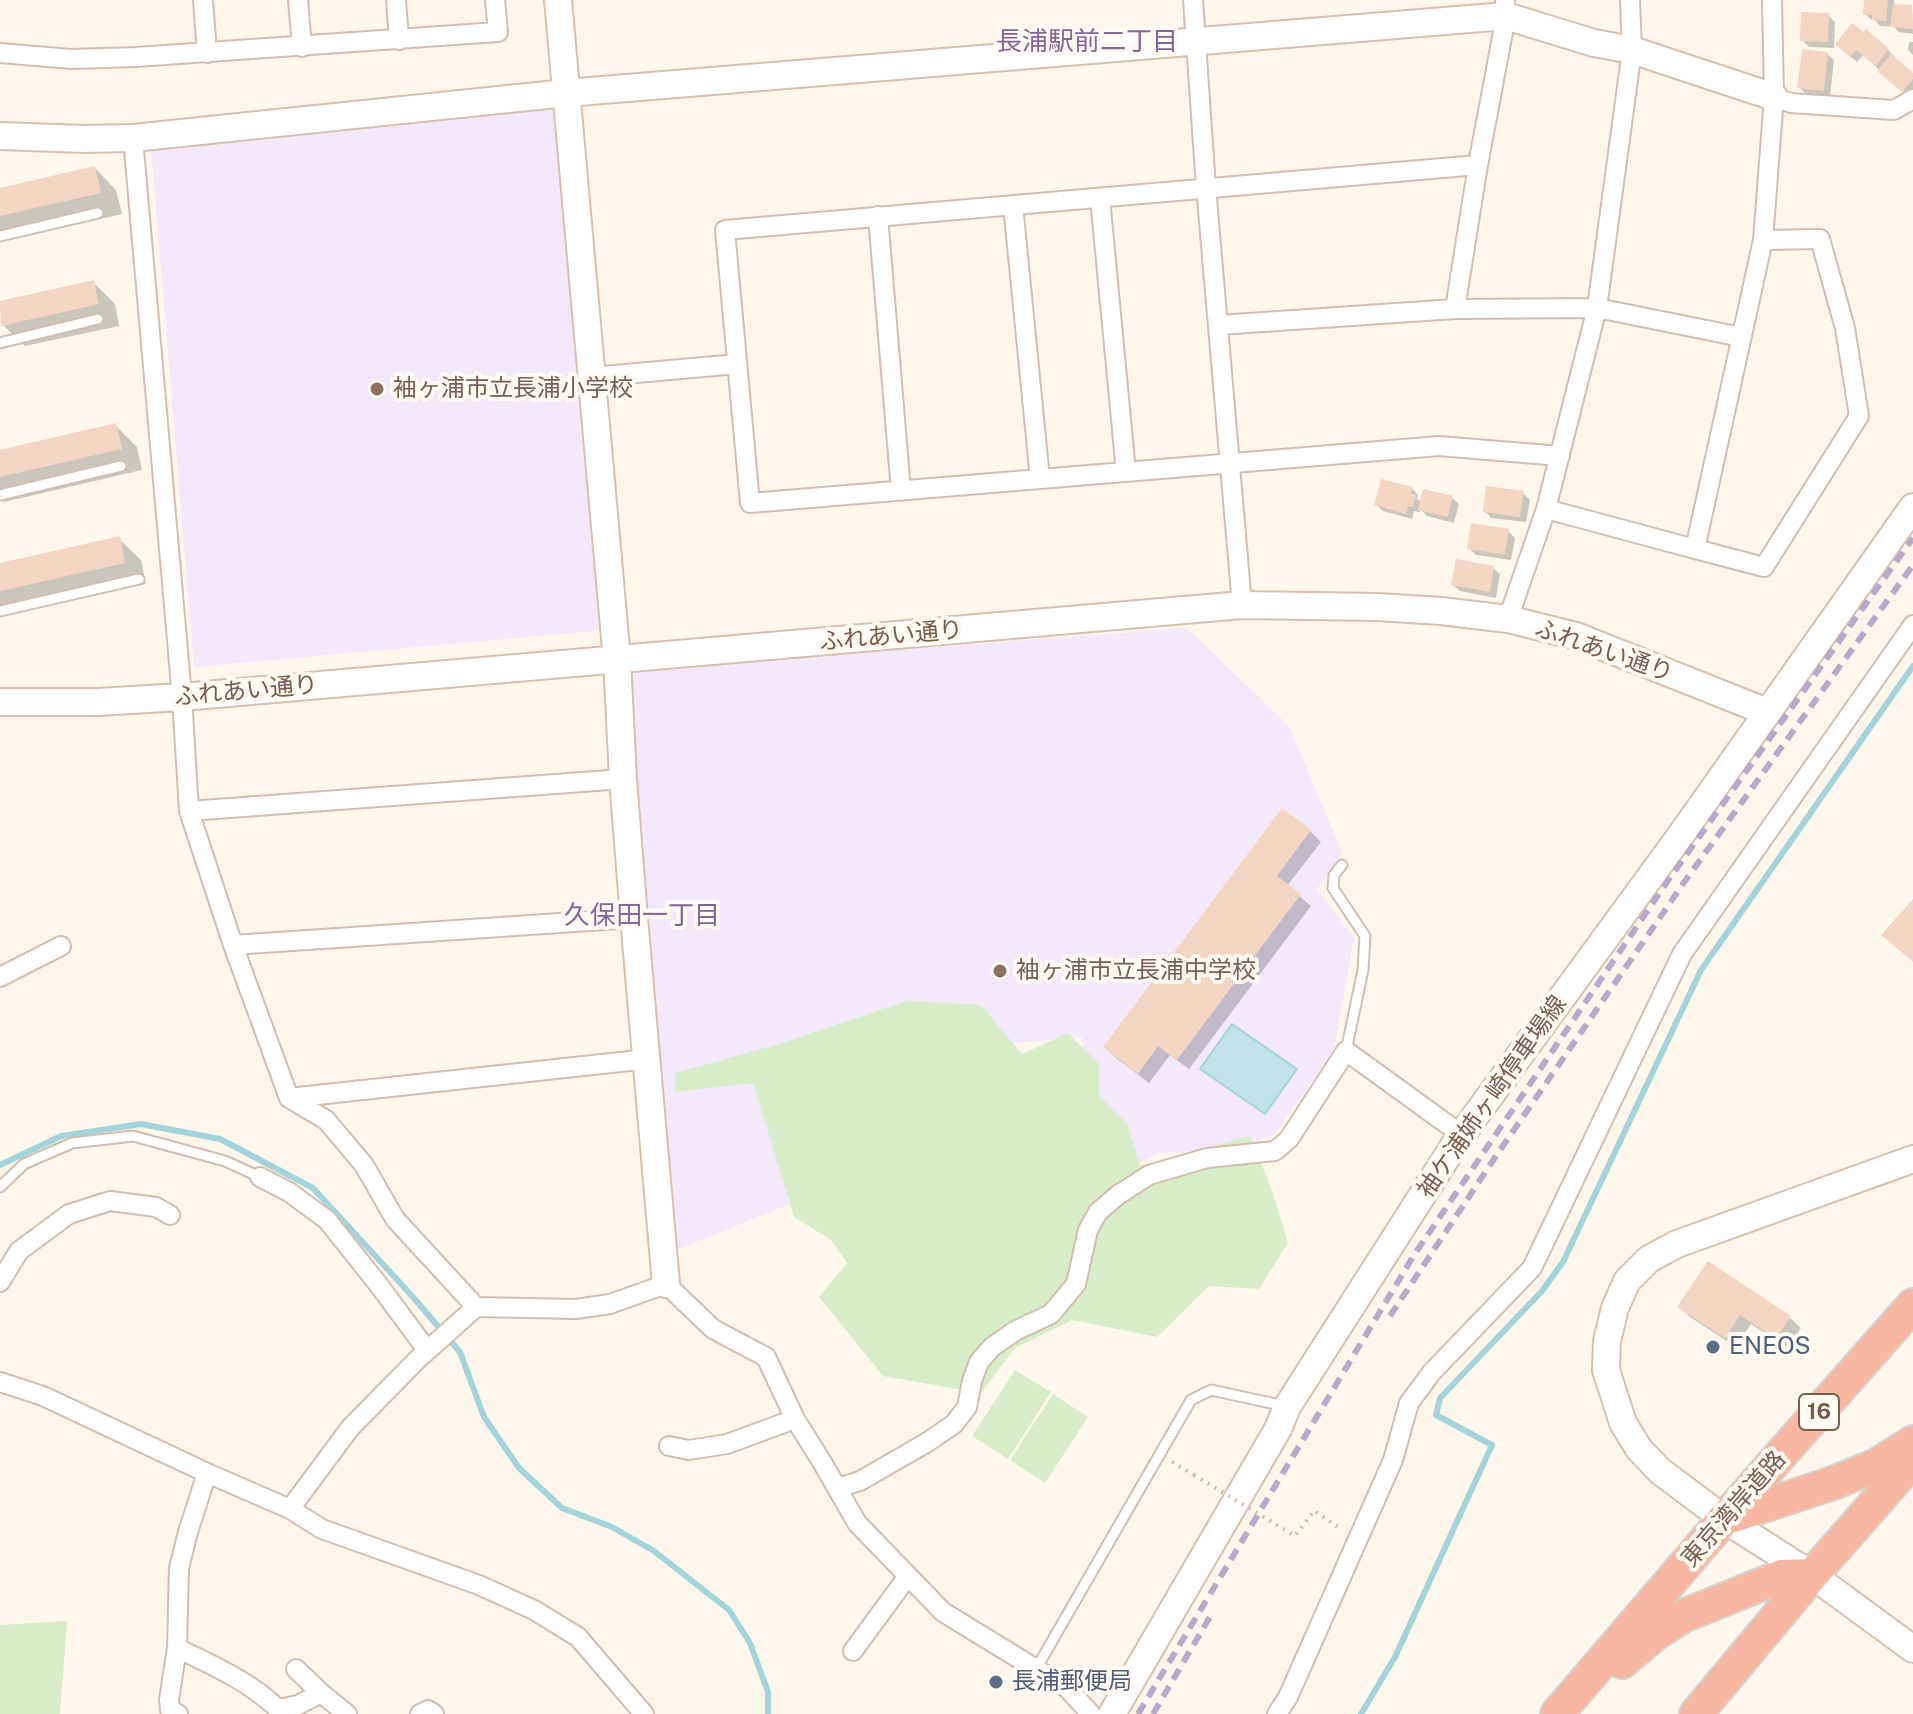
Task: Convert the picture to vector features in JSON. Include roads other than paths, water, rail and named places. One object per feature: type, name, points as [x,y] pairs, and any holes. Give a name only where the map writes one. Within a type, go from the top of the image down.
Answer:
[{"type":"highway","name":"東京湾岸道路","points":[[1557,1714],[1913,1305]]},
{"type":"highway","points":[[1724,1519],[1833,1483],[1877,1465],[1913,1442]]},
{"type":"highway","points":[[1696,1714],[1913,1460]]},
{"type":"highway","points":[[1573,1714],[1627,1656],[1683,1616],[1782,1576],[1812,1575]]},
{"type":"street","points":[[203,0],[207,53]]},
{"type":"street","points":[[298,0],[302,47]]},
{"type":"street","points":[[396,0],[399,40]]},
{"type":"street","points":[[0,53],[71,59],[302,47],[498,32],[495,0]]},
{"type":"street","points":[[558,0],[617,660],[623,779],[666,1284],[713,1329],[766,1357],[795,1419],[857,1523],[943,1612],[1067,1688],[1091,1714]]},
{"type":"street","points":[[1193,0],[1242,605]]},
{"type":"street","points":[[1508,619],[1546,509],[1597,308],[1632,50],[1630,0]]},
{"type":"street","points":[[1695,549],[1763,240],[1774,97],[1772,0]]},
{"type":"street","points":[[1455,309],[1505,8]]},
{"type":"street","points":[[0,136],[133,138],[566,93],[1195,42],[1505,8],[1594,43],[1632,50],[1791,103],[1894,110],[1913,99]]},
{"type":"street","points":[[133,138],[182,697],[189,811],[233,945],[289,1098],[326,1120],[364,1165],[395,1219],[476,1307]]},
{"type":"street","points":[[1478,165],[725,230],[750,503],[1439,446],[1560,456]]},
{"type":"street","points":[[1100,198],[1126,472]]},
{"type":"street","points":[[1013,205],[1040,479]]},
{"type":"street","points":[[878,216],[901,491]]},
{"type":"street","points":[[1546,509],[1764,567],[1859,416],[1845,328],[1820,239],[1763,240]]},
{"type":"street","points":[[1219,325],[1455,309],[1597,308],[1741,337]]},
{"type":"street","points":[[592,377],[737,364]]},
{"type":"street","name":"袖ケ浦姉ヶ崎停車場線","points":[[1112,1714],[1278,1429],[1287,1407],[1415,1204],[1913,507]]},
{"type":"street","name":"ふれあい通り","points":[[0,702],[98,702],[182,697],[1242,605],[1378,607],[1508,619],[1576,636],[1767,712]]},
{"type":"street","points":[[1277,1714],[1288,1697],[1393,1460],[1409,1403],[1418,1389],[1532,1268],[1682,954],[1913,625]]},
{"type":"street","points":[[189,811],[623,779]]},
{"type":"street","points":[[233,945],[634,918]]},
{"type":"street","points":[[0,977],[61,946]]},
{"type":"street","points":[[837,1488],[860,1481],[954,1424],[967,1407],[979,1362],[992,1347],[1015,1331],[1051,1314],[1076,1284],[1088,1230],[1098,1212],[1108,1203],[1149,1175],[1207,1158],[1275,1151],[1289,1139],[1346,1051],[1462,1135]]},
{"type":"street","points":[[289,1098],[648,1059]]},
{"type":"street","points":[[1913,1159],[1677,1244],[1649,1259],[1627,1281],[1615,1308],[1607,1341],[1606,1370],[1623,1423],[1639,1449],[1660,1471],[1724,1519],[1812,1575],[1913,1649]]},
{"type":"street","points":[[260,1177],[289,1192],[327,1220],[427,1350]]},
{"type":"street","points":[[0,1282],[19,1251],[69,1214],[110,1201],[156,1207],[170,1215]]},
{"type":"street","points":[[290,1509],[350,1428],[427,1350],[476,1307],[576,1309],[610,1304],[666,1284]]},
{"type":"street","points":[[0,1382],[43,1396],[290,1509],[322,1529],[479,1585],[534,1610],[578,1637],[644,1714]]},
{"type":"street","points":[[669,1446],[689,1450],[727,1444],[795,1419]]},
{"type":"street","points":[[178,1714],[170,1710],[169,1700],[177,1648],[179,1568],[207,1473]]},
{"type":"street","points":[[853,1651],[908,1576]]},
{"type":"street","points":[[177,1648],[229,1673],[265,1696],[278,1709],[298,1705],[321,1693]]},
{"type":"street","points":[[296,1669],[347,1714]]},
{"type":"street","points":[[420,1714],[428,1710],[434,1714]]},
{"type":"lane","points":[[0,236],[98,213]]},
{"type":"lane","points":[[0,343],[98,319]]},
{"type":"lane","points":[[0,495],[121,466]]},
{"type":"lane","points":[[0,611],[139,579]]},
{"type":"lane","points":[[1342,865],[1334,875],[1333,888],[1365,936],[1363,970],[1346,1051]]},
{"type":"lane","points":[[0,1187],[24,1164],[72,1143],[133,1136],[225,1161],[260,1177]]},
{"type":"lane","points":[[1036,1669],[1191,1400],[1211,1390],[1287,1407]]},
{"type":"water","points":[[1232,1024],[1297,1069],[1265,1114],[1200,1069]]},
{"type":"waterway","points":[[1361,1714],[1395,1657],[1492,1445],[1436,1415],[1440,1398],[1542,1291],[1563,1262],[1701,970],[1913,666]]},
{"type":"waterway","points":[[0,1165],[61,1136],[141,1124],[220,1139],[313,1188],[460,1352],[484,1417],[519,1468],[562,1508],[612,1527],[654,1551],[729,1610],[750,1643],[768,1692],[768,1714]]},
{"type":"railway","points":[[1138,1714],[1414,1255],[1669,879],[1913,538]]},
{"type":"railway","points":[[1390,1316],[1685,881],[1913,565]]},
{"type":"railway","points":[[1153,1714],[1211,1615]]},
{"type":"place","name":"袖ヶ浦市立長浦小学校","points":[[377,389]]},
{"type":"place","name":"袖ヶ浦市立長浦中学校","points":[[1000,971]]},
{"type":"place","name":"ENEOS","points":[[1713,1347]]},
{"type":"place","name":"長浦郵便局","points":[[996,1682]]},
{"type":"district","name":"長浦駅前二丁目","points":[[1087,42]]},
{"type":"district","name":"久保田一丁目","points":[[642,916]]}]
